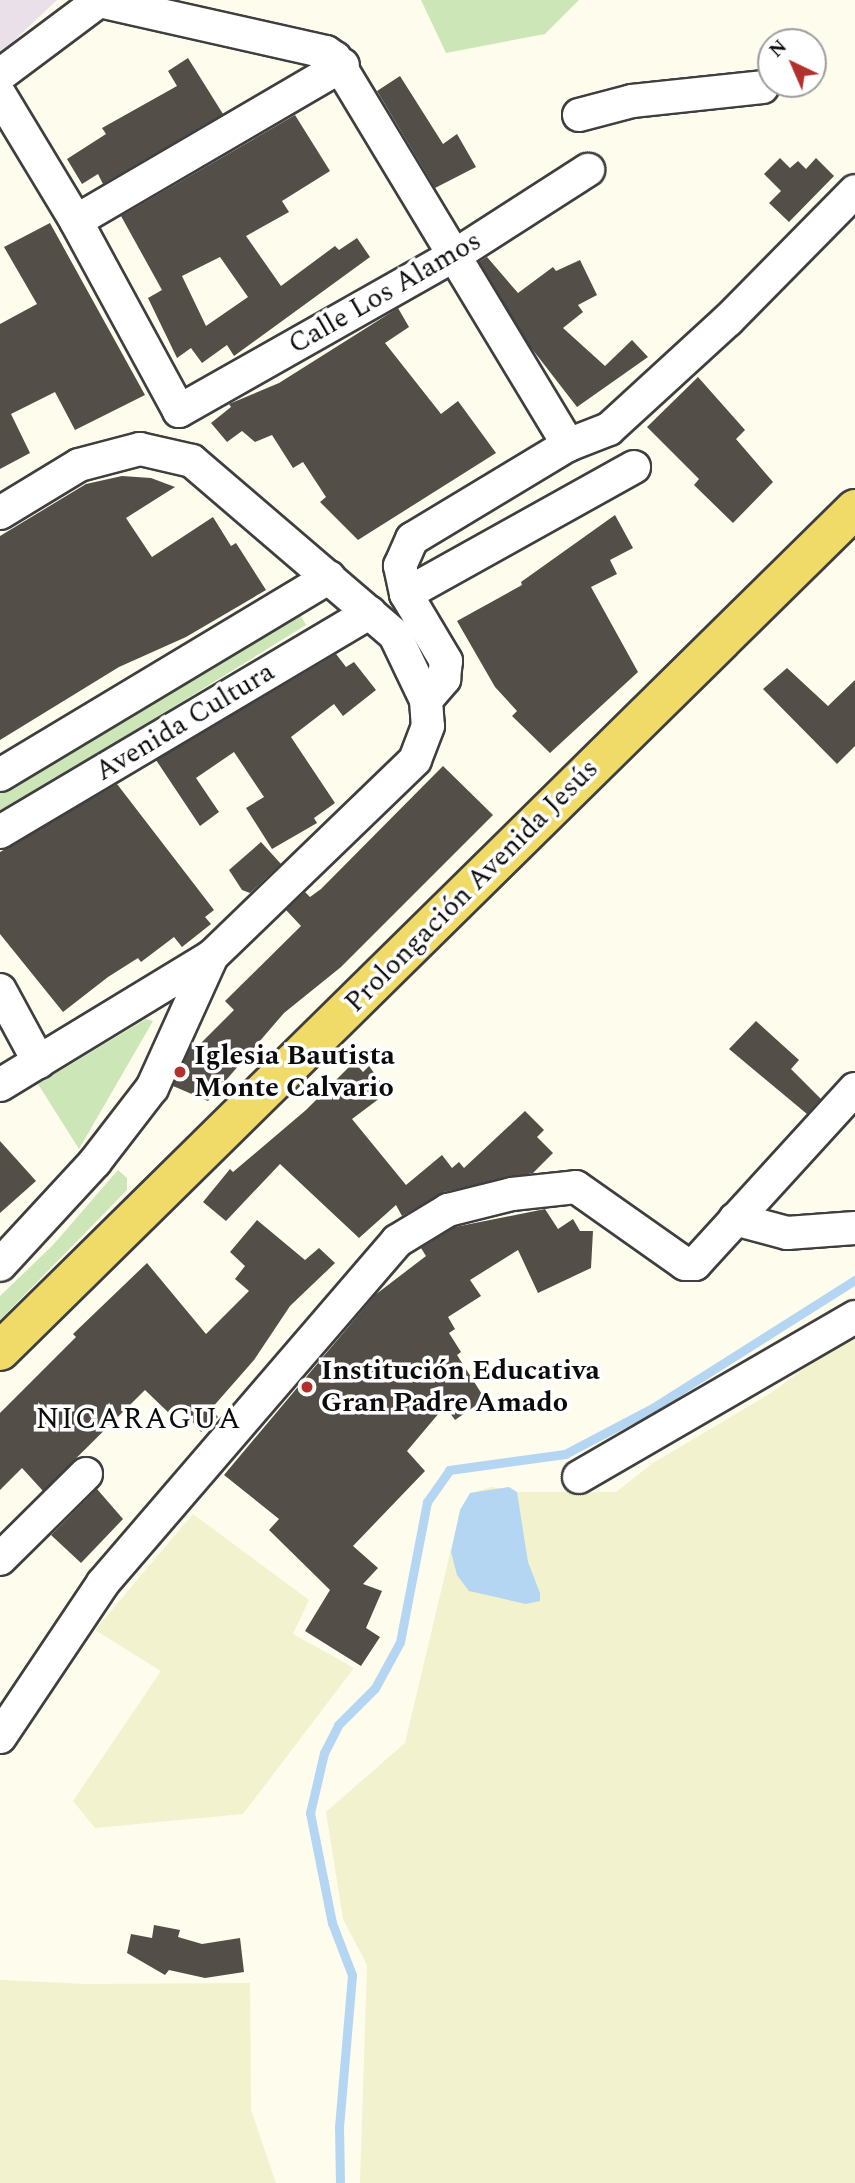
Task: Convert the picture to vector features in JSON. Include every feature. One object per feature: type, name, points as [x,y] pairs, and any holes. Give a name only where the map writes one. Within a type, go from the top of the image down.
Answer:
[{"type":"main road","name":"Prolongación Avenida Jesús","points":[[0,1351],[855,509]]},
{"type":"street","points":[[0,75],[99,1],[326,52],[343,65],[568,445]]},
{"type":"street","points":[[0,96],[76,221],[343,65]]},
{"type":"street","points":[[579,115],[632,102],[757,87]]},
{"type":"street","name":"Calle Los Alamos","points":[[76,221],[179,411],[457,254],[588,170]]},
{"type":"street","points":[[426,700],[444,679],[446,661],[406,594],[400,566],[412,539],[568,445],[609,429],[728,320],[855,191]]},
{"type":"street","points":[[0,513],[79,465],[140,449],[192,461],[395,635],[426,700],[428,726],[415,760],[212,956],[0,1085]]},
{"type":"street","points":[[406,594],[634,467]]},
{"type":"street","name":"Avenida Cultura","points":[[0,775],[329,577]]},
{"type":"street","name":"Avenida Cultura","points":[[0,832],[370,612]]},
{"type":"street","points":[[0,1265],[95,1162],[152,1088],[212,956]]},
{"type":"street","points":[[0,990],[39,1062]]},
{"type":"street","points":[[0,1737],[103,1583],[397,1241],[448,1210],[512,1194],[576,1187],[691,1265],[855,1089]]},
{"type":"street","points":[[735,1219],[787,1233],[855,1228]]},
{"type":"street","points":[[579,1477],[855,1317]]},
{"type":"street","points":[[0,1559],[86,1474]]},
{"type":"shaded area","points":[[0,0],[57,0],[0,54]]},
{"type":"green space","points":[[421,0],[579,0],[545,34],[446,53]]},
{"type":"green space","points":[[299,613],[306,625],[0,814],[0,793]]},
{"type":"green space","points":[[146,1019],[153,1021],[79,1149],[38,1084]]},
{"type":"green space","points":[[118,1170],[127,1178],[127,1190],[0,1320],[0,1296],[53,1245]]},
{"type":"green space","points":[[855,1331],[855,2183],[360,2183],[367,1965],[343,1919],[326,1812],[405,1743],[456,1528],[470,1493],[492,1487],[517,1492],[616,1492],[653,1463],[771,1393]]},
{"type":"green space","points":[[193,1514],[309,1600],[293,1634],[354,1668],[243,1814],[95,1828],[73,1801],[161,1671],[95,1630]]},
{"type":"green space","points":[[0,1980],[87,1984],[250,1983],[251,2110],[276,2183],[0,2183]]},
{"type":"water","points":[[509,1487],[517,1492],[528,1562],[540,1593],[540,1601],[526,1604],[469,1591],[457,1575],[451,1552],[460,1510],[470,1493]]},
{"type":"building","points":[[188,58],[223,114],[103,184],[98,174],[82,184],[67,159],[106,134],[102,128],[177,86],[168,71]]},
{"type":"building","points":[[400,76],[443,144],[457,134],[476,167],[435,188],[377,91]]},
{"type":"building","points":[[295,115],[330,171],[282,201],[289,212],[246,236],[281,286],[335,246],[339,250],[357,238],[370,257],[234,356],[227,345],[202,363],[191,348],[177,358],[148,298],[162,290],[121,216]],"holes":[[[220,257],[248,297],[206,326],[182,276]]]},
{"type":"building","points":[[780,158],[790,168],[798,161],[806,169],[816,158],[834,176],[789,222],[769,203],[781,191],[764,174]]},
{"type":"building","points":[[50,223],[145,395],[75,430],[55,392],[11,414],[30,453],[0,469],[0,324],[37,304],[4,247]]},
{"type":"building","points":[[487,257],[518,293],[553,267],[556,271],[580,260],[597,295],[578,305],[583,312],[563,328],[605,366],[632,340],[648,357],[577,407],[529,345],[479,262]]},
{"type":"building","points":[[398,308],[409,327],[385,343],[441,414],[458,401],[496,453],[358,540],[320,502],[326,497],[303,462],[293,468],[272,435],[255,442],[242,431],[227,442],[211,423],[231,407],[229,404],[279,383]]},
{"type":"building","points":[[698,377],[745,430],[736,439],[773,482],[733,523],[694,485],[699,479],[647,427]]},
{"type":"building","points":[[122,476],[151,478],[175,487],[126,518],[152,557],[213,517],[231,546],[236,543],[266,590],[186,637],[119,667],[0,740],[0,536],[86,484]]},
{"type":"building","points":[[615,515],[633,548],[610,560],[617,574],[591,587],[638,672],[550,753],[512,716],[517,711],[495,687],[457,621],[522,585],[521,582]]},
{"type":"building","points":[[336,654],[346,667],[354,662],[376,690],[343,716],[334,704],[291,737],[335,803],[314,818],[317,823],[272,849],[246,808],[264,797],[234,752],[196,778],[219,812],[200,826],[156,760]]},
{"type":"building","points":[[787,668],[828,706],[855,680],[855,746],[837,764],[763,689]]},
{"type":"building","points":[[443,766],[493,815],[341,967],[284,1013],[208,1101],[173,1086],[191,1046],[196,1048],[234,1010],[225,1001],[301,926],[286,910],[305,892],[310,897],[321,889]]},
{"type":"building","points":[[117,784],[214,910],[205,917],[211,924],[182,947],[174,937],[141,962],[138,958],[108,977],[63,1012],[0,934],[0,852]]},
{"type":"building","points":[[261,842],[281,864],[250,893],[242,890],[229,870]]},
{"type":"building","points":[[756,1021],[799,1060],[791,1069],[821,1099],[807,1114],[729,1049]]},
{"type":"building","points":[[354,1062],[363,1072],[369,1066],[388,1092],[352,1119],[406,1185],[442,1155],[452,1168],[459,1162],[464,1168],[525,1111],[544,1130],[537,1137],[553,1153],[533,1173],[444,1192],[402,1216],[396,1205],[359,1238],[280,1164],[226,1221],[203,1202],[230,1169],[233,1172],[306,1110]]},
{"type":"building","points":[[0,1141],[36,1181],[0,1213]]},
{"type":"building","points":[[545,1209],[558,1229],[573,1219],[580,1231],[593,1231],[591,1268],[538,1293],[518,1250],[470,1280],[481,1296],[448,1317],[455,1329],[449,1333],[461,1352],[457,1355],[485,1399],[455,1420],[445,1406],[407,1451],[425,1471],[353,1546],[378,1568],[363,1584],[382,1591],[366,1628],[380,1637],[361,1666],[305,1631],[330,1590],[269,1530],[279,1519],[224,1475],[375,1295],[426,1256],[421,1248],[455,1227]]},
{"type":"building","points":[[257,1220],[305,1260],[319,1248],[335,1263],[290,1306],[254,1360],[211,1409],[218,1417],[201,1432],[180,1407],[171,1415],[145,1390],[43,1491],[22,1468],[0,1490],[0,1413],[76,1337],[73,1334],[147,1263],[206,1334],[249,1291],[235,1279],[245,1266],[230,1252]]},
{"type":"building","points":[[97,1489],[123,1519],[81,1563],[51,1535]]},
{"type":"building","points":[[154,1925],[180,1930],[178,1937],[202,1944],[240,1938],[244,1972],[205,1978],[169,1970],[165,1975],[127,1953],[131,1934],[152,1938]]},
{"type":"waterway","points":[[340,2183],[339,2127],[352,1975],[332,1923],[310,1813],[324,1753],[338,1725],[375,1688],[400,1642],[427,1502],[449,1470],[565,1454],[654,1407],[855,1280]]},
{"type":"place","name":"Iglesia Bautista Monte Calvario","points":[[180,1072]]},
{"type":"place","name":"Institución Educativa Gran Padre Amado","points":[[307,1387]]},
{"type":"district","name":"NICARAGUA","points":[[139,1419]]}]
